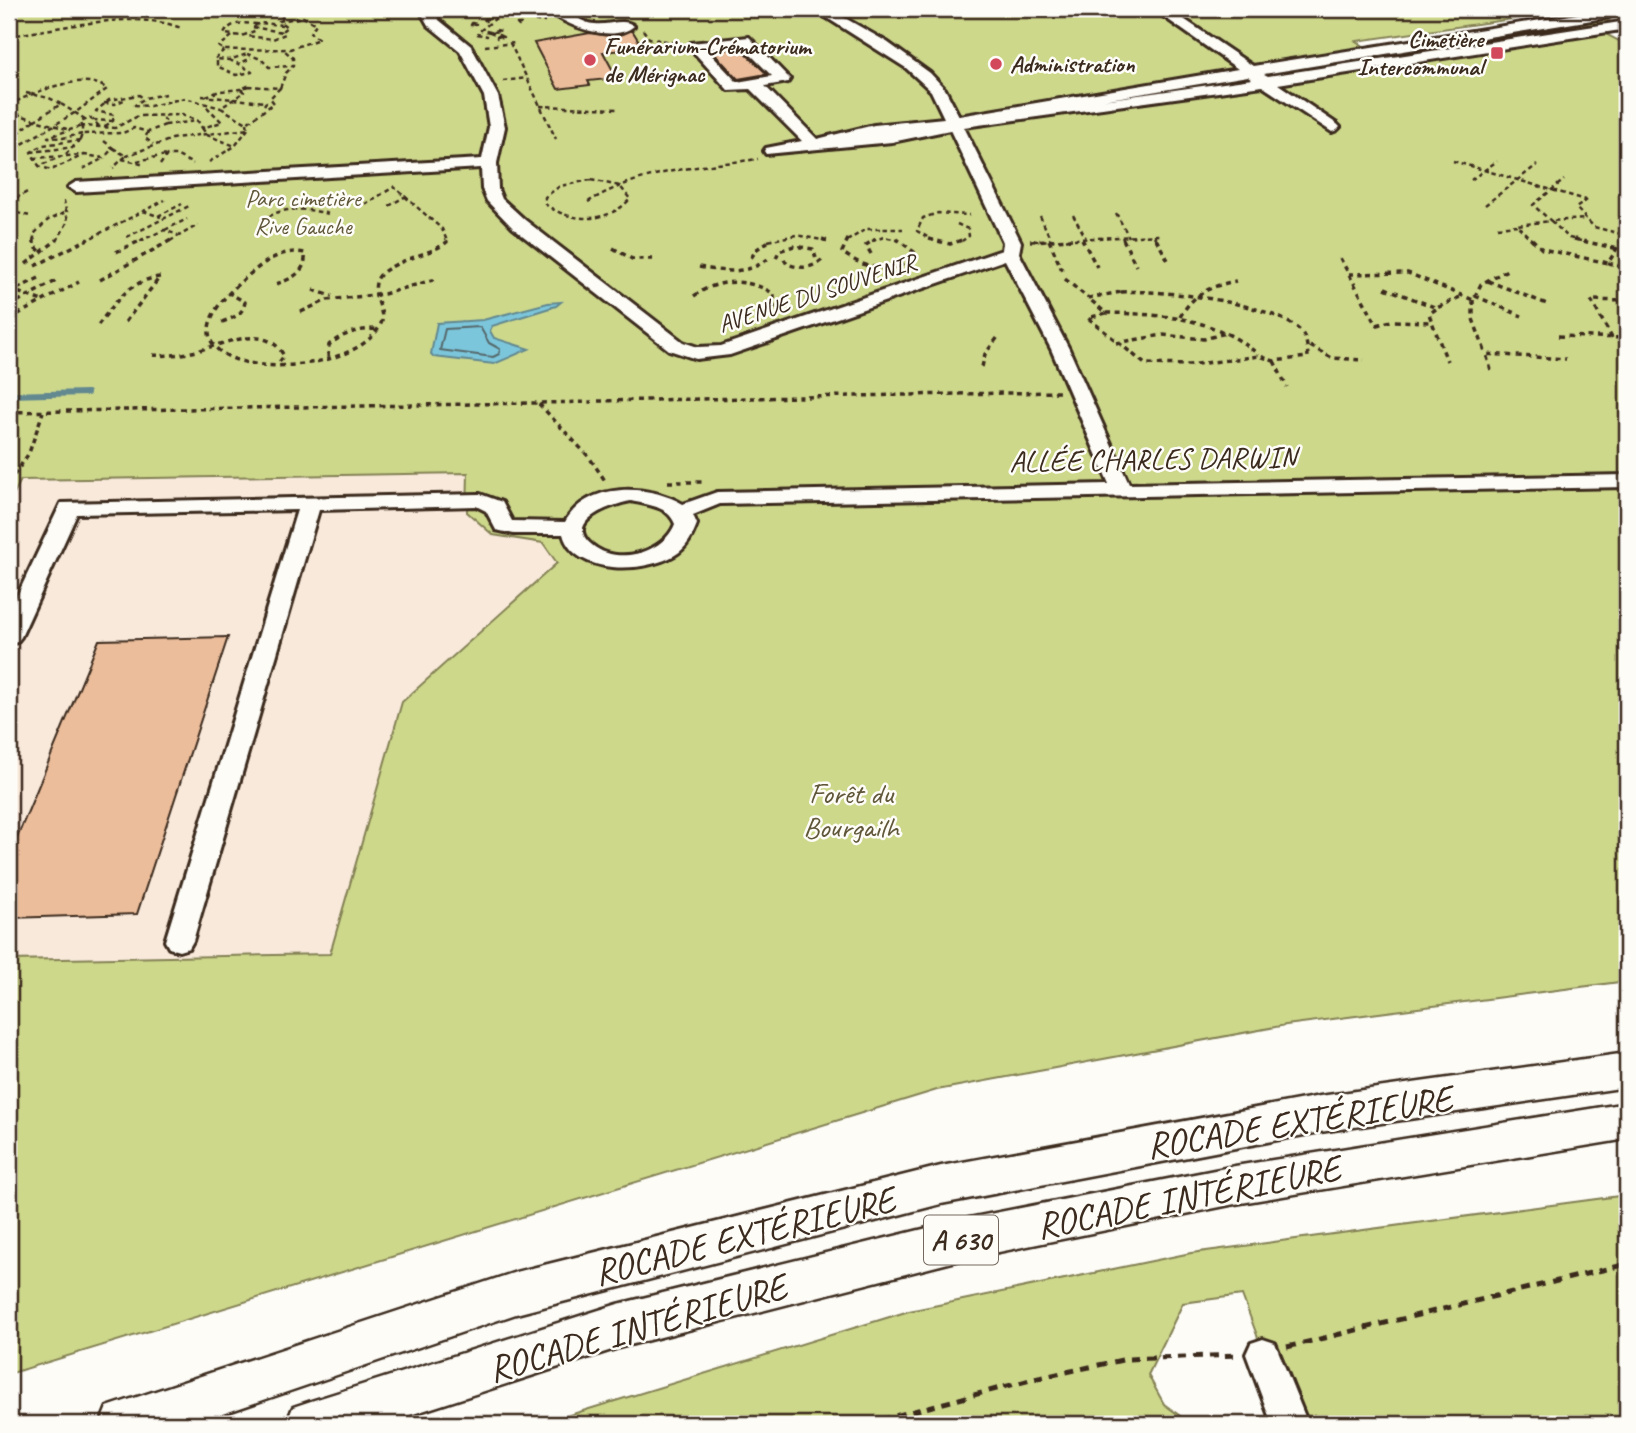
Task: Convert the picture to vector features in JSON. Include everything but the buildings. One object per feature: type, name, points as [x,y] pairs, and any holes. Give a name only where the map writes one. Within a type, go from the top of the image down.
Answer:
[{"type":"highway","name":"ROCADE EXTÉRIEURE","points":[[125,1424],[516,1293],[941,1185],[1320,1114],[1627,1070]]},
{"type":"highway","name":"ROCADE INTÉRIEURE","points":[[311,1424],[618,1326],[964,1239],[1248,1182],[1627,1121]]},
{"type":"street","name":"AVENUE DU SOUVENIR","points":[[426,9],[433,22],[466,49],[491,96],[497,127],[489,163],[490,189],[495,201],[519,224],[676,346],[696,353],[723,351],[1011,248]]},
{"type":"street","points":[[820,9],[921,71],[938,89],[956,122],[1011,248],[1060,349],[1121,489]]},
{"type":"street","points":[[1160,9],[1332,127]]},
{"type":"street","points":[[772,151],[938,130],[975,116],[1624,9]]},
{"type":"street","points":[[549,11],[591,29],[627,26]]},
{"type":"street","points":[[956,122],[979,122],[1266,81],[1627,25]]},
{"type":"street","points":[[744,40],[783,79],[733,87],[696,46],[744,40]]},
{"type":"street","points":[[1392,49],[1410,60]]},
{"type":"street","points":[[754,83],[820,144]]},
{"type":"street","points":[[75,178],[489,163]]},
{"type":"street","name":"ALLÉE CHARLES DARWIN","points":[[682,512],[717,498],[1627,481]]},
{"type":"street","points":[[651,497],[662,500],[682,512],[687,523],[686,534],[678,545],[654,557],[634,561],[612,561],[594,556],[579,547],[572,536],[573,528],[580,513],[594,504],[612,498],[651,497]]},
{"type":"street","points":[[9,637],[69,508],[480,500],[494,507],[504,525],[513,528],[573,528]]},
{"type":"street","points":[[179,941],[310,503]]},
{"type":"street","points":[[1263,1353],[1290,1424]]},
{"type":"path","points":[[516,13],[549,11]]},
{"type":"path","points":[[283,24],[231,25],[224,34],[273,39],[285,34],[283,32],[287,27],[283,24],[279,21],[282,20],[282,13],[302,12]]},
{"type":"path","points":[[232,36],[219,44],[219,47],[224,50],[284,50],[319,38],[310,33],[316,27],[313,20],[303,17],[282,20]]},
{"type":"path","points":[[511,17],[545,22]]},
{"type":"path","points":[[474,25],[496,18]]},
{"type":"path","points":[[9,36],[147,19],[175,23],[181,28]]},
{"type":"path","points":[[521,26],[528,25],[526,20]]},
{"type":"path","points":[[257,24],[252,27],[257,30],[283,32]]},
{"type":"path","points":[[481,35],[477,32],[484,24]]},
{"type":"path","points":[[627,26],[640,26],[649,38],[696,46]]},
{"type":"path","points":[[247,36],[257,30]]},
{"type":"path","points":[[481,30],[501,36]]},
{"type":"path","points":[[490,32],[496,30]]},
{"type":"path","points":[[510,43],[556,139]]},
{"type":"path","points":[[466,49],[515,43]]},
{"type":"path","points":[[224,50],[215,57],[217,66],[236,75],[252,72],[229,60]]},
{"type":"path","points":[[247,122],[258,116],[265,104],[281,88],[286,73],[293,66],[293,58],[284,50]]},
{"type":"path","points":[[218,61],[229,60],[250,51]]},
{"type":"path","points":[[247,54],[275,68],[293,66]]},
{"type":"path","points":[[239,64],[252,58]]},
{"type":"path","points":[[9,105],[84,81],[100,83],[107,89],[76,112],[9,152]]},
{"type":"path","points":[[265,104],[204,96],[248,86],[281,88]]},
{"type":"path","points":[[221,108],[244,92],[241,89]]},
{"type":"path","points":[[26,93],[37,94],[61,104],[85,119],[113,121]]},
{"type":"path","points":[[166,94],[143,99],[135,105],[155,107],[186,97],[239,116],[247,122],[248,129],[235,146],[206,135],[198,121],[182,116],[138,116],[115,128],[82,126],[48,137],[123,133],[134,128],[148,132],[165,125],[198,121]]},
{"type":"path","points":[[105,126],[113,121],[114,115],[96,111],[103,103],[135,96],[143,99]]},
{"type":"path","points":[[9,130],[19,132],[61,104]]},
{"type":"path","points":[[202,128],[222,122],[205,105]]},
{"type":"path","points":[[540,106],[618,109]]},
{"type":"path","points":[[9,111],[67,129]]},
{"type":"path","points":[[160,117],[165,120],[165,125]]},
{"type":"path","points":[[39,166],[75,147],[82,134],[81,122],[85,119]]},
{"type":"path","points":[[91,120],[99,126]]},
{"type":"path","points":[[109,175],[119,160],[153,144],[230,129],[248,129]]},
{"type":"path","points":[[148,132],[145,138],[153,144]]},
{"type":"path","points":[[31,152],[43,145],[80,140]]},
{"type":"path","points":[[104,141],[126,156]]},
{"type":"path","points":[[31,152],[75,147]]},
{"type":"path","points":[[75,178],[104,158],[113,148]]},
{"type":"path","points":[[588,202],[606,190],[667,170],[768,157],[772,151]]},
{"type":"path","points":[[31,152],[39,166],[51,170],[66,170]]},
{"type":"path","points":[[34,158],[66,154],[104,158]]},
{"type":"path","points":[[51,170],[84,155]]},
{"type":"path","points":[[162,172],[159,167],[167,155]]},
{"type":"path","points":[[136,162],[167,155],[186,158],[198,167]]},
{"type":"path","points":[[1471,180],[1497,160]]},
{"type":"path","points":[[1452,161],[1587,200],[1576,208],[1594,227],[1625,234],[1608,263]]},
{"type":"path","points":[[1485,205],[1537,165]]},
{"type":"path","points":[[276,284],[301,270],[307,260],[306,253],[293,249],[280,252],[228,293],[212,313],[208,329],[212,346],[227,358],[289,366],[328,358],[369,340],[379,329],[383,306],[377,295],[377,278],[388,268],[439,251],[447,242],[442,229],[395,187],[379,177],[377,169]]},
{"type":"path","points":[[83,170],[90,170]]},
{"type":"path","points":[[590,180],[619,185],[626,189],[630,199],[616,212],[600,216],[564,216],[551,211],[545,204],[544,197],[561,185],[590,180]]},
{"type":"path","points":[[1564,180],[1533,205],[1569,238],[1627,251]]},
{"type":"path","points":[[365,204],[395,187]]},
{"type":"path","points":[[9,201],[29,191]]},
{"type":"path","points":[[389,206],[405,196]]},
{"type":"path","points":[[26,264],[43,253],[66,229],[68,211],[61,197]]},
{"type":"path","points":[[35,266],[170,198]]},
{"type":"path","points":[[158,216],[182,204]]},
{"type":"path","points":[[127,237],[191,205]]},
{"type":"path","points":[[258,228],[264,219],[282,211],[306,210],[329,214]]},
{"type":"path","points":[[9,211],[30,216]]},
{"type":"path","points":[[43,253],[34,246],[34,234],[48,220],[68,211]]},
{"type":"path","points":[[143,211],[165,218]]},
{"type":"path","points":[[957,224],[968,229],[969,236],[956,243],[937,242],[917,231],[917,224],[922,218],[952,213],[970,215]]},
{"type":"path","points":[[1116,213],[1129,237]]},
{"type":"path","points":[[1073,215],[1097,267]]},
{"type":"path","points":[[1040,216],[1062,270]]},
{"type":"path","points":[[116,253],[187,219]]},
{"type":"path","points":[[1497,227],[1586,219]]},
{"type":"path","points":[[100,280],[198,225]]},
{"type":"path","points":[[1517,225],[1542,249],[1627,268]]},
{"type":"path","points":[[871,254],[866,245],[878,238],[901,240],[914,252],[912,258],[904,264],[883,268],[855,263],[842,252],[843,244],[851,235],[860,231],[891,227],[903,229]]},
{"type":"path","points":[[164,230],[179,235]]},
{"type":"path","points":[[751,258],[758,246],[777,237],[803,235],[828,241]]},
{"type":"path","points":[[1011,248],[1050,240],[1157,235],[1168,260]]},
{"type":"path","points":[[1122,237],[1136,266]]},
{"type":"path","points":[[776,258],[779,251],[793,246],[813,249],[816,258]]},
{"type":"path","points":[[613,248],[634,260],[655,258]]},
{"type":"path","points":[[699,267],[732,272],[746,271],[769,258]]},
{"type":"path","points":[[784,258],[787,264],[805,267],[814,266],[824,258]]},
{"type":"path","points":[[1340,258],[1377,326],[1391,321],[1432,322]]},
{"type":"path","points":[[1491,370],[1474,318],[1474,298],[1481,284],[1509,269]]},
{"type":"path","points":[[1349,274],[1408,273],[1463,296],[1522,316]]},
{"type":"path","points":[[10,291],[43,276]]},
{"type":"path","points":[[98,325],[128,287],[149,277],[160,278],[123,325]]},
{"type":"path","points":[[301,312],[319,301],[343,296],[377,295],[436,279]]},
{"type":"path","points":[[1065,279],[1106,313]]},
{"type":"path","points":[[9,306],[56,281]]},
{"type":"path","points":[[1180,317],[1192,297],[1219,284],[1236,281]]},
{"type":"path","points":[[1488,281],[1548,304]]},
{"type":"path","points":[[9,319],[79,282]]},
{"type":"path","points":[[694,296],[710,286],[738,282],[754,285],[774,294],[771,316]]},
{"type":"path","points":[[1385,288],[1437,308]]},
{"type":"path","points":[[313,290],[343,296]]},
{"type":"path","points":[[10,291],[43,301]]},
{"type":"path","points":[[1088,298],[1108,293],[1143,291],[1245,305],[1273,314],[1306,337],[1310,346],[1308,357],[1274,361],[1260,356],[1189,365],[1145,364],[1088,318],[1106,313],[1180,317],[1247,342],[1260,356]]},
{"type":"path","points":[[222,322],[242,313],[244,308],[245,302],[228,293]]},
{"type":"path","points":[[1447,361],[1429,314],[1463,296]]},
{"type":"path","points":[[1612,338],[1591,300],[1627,301]]},
{"type":"path","points":[[328,358],[329,345],[341,336],[360,330],[379,329]]},
{"type":"path","points":[[1116,343],[1163,335],[1205,339],[1227,333]]},
{"type":"path","points":[[1558,336],[1627,338]]},
{"type":"path","points":[[982,367],[985,354],[998,337]]},
{"type":"path","points":[[153,355],[185,353],[244,338],[266,339],[276,343],[282,350],[284,356],[276,365]]},
{"type":"path","points":[[1310,346],[1332,358],[1364,360]]},
{"type":"path","points":[[1486,355],[1566,359]]},
{"type":"path","points":[[1274,361],[1287,387]]},
{"type":"path","points":[[598,401],[1079,392]]},
{"type":"path","points":[[9,412],[592,402]]},
{"type":"path","points":[[538,403],[589,457],[607,484]]},
{"type":"path","points":[[9,483],[29,453],[43,411]]},
{"type":"path","points":[[865,1424],[1034,1379],[1127,1359],[1263,1353],[1627,1264]]},
{"type":"shaded area","points":[[468,473],[468,512],[493,535],[543,543],[557,563],[402,702],[330,954],[9,960],[9,503],[21,480]]},
{"type":"green space","points":[[9,9],[1583,9],[1356,41],[1395,66],[1602,32],[1627,45],[1627,981],[1286,1025],[937,1090],[9,1374],[9,960],[330,954],[402,702],[557,563],[543,543],[493,535],[467,512],[468,473],[21,480],[9,503]]},
{"type":"green space","points":[[1602,17],[1615,24],[1421,55],[1406,51]]},
{"type":"green space","points":[[1627,1195],[1627,1424],[1290,1424],[1242,1295],[1183,1303],[1148,1375],[1164,1404],[1191,1424],[540,1424],[909,1311],[1191,1253]]},
{"type":"water","points":[[561,302],[556,306],[492,326],[490,331],[494,338],[529,349],[494,364],[434,357],[431,354],[437,323],[483,320]]},
{"type":"waterway","points":[[9,395],[87,393]]},
{"type":"place","name":"Cimetière Intercommunal","points":[[1497,53]]},
{"type":"place","name":"Funérarium-Crématorium de Mérignac","points":[[590,60]]},
{"type":"place","name":"Administration","points":[[996,64]]},
{"type":"park label","name":"Parc cimetière Rive Gauche","points":[[303,212]]},
{"type":"park label","name":"Forêt du Bourgailh","points":[[851,810]]}]
